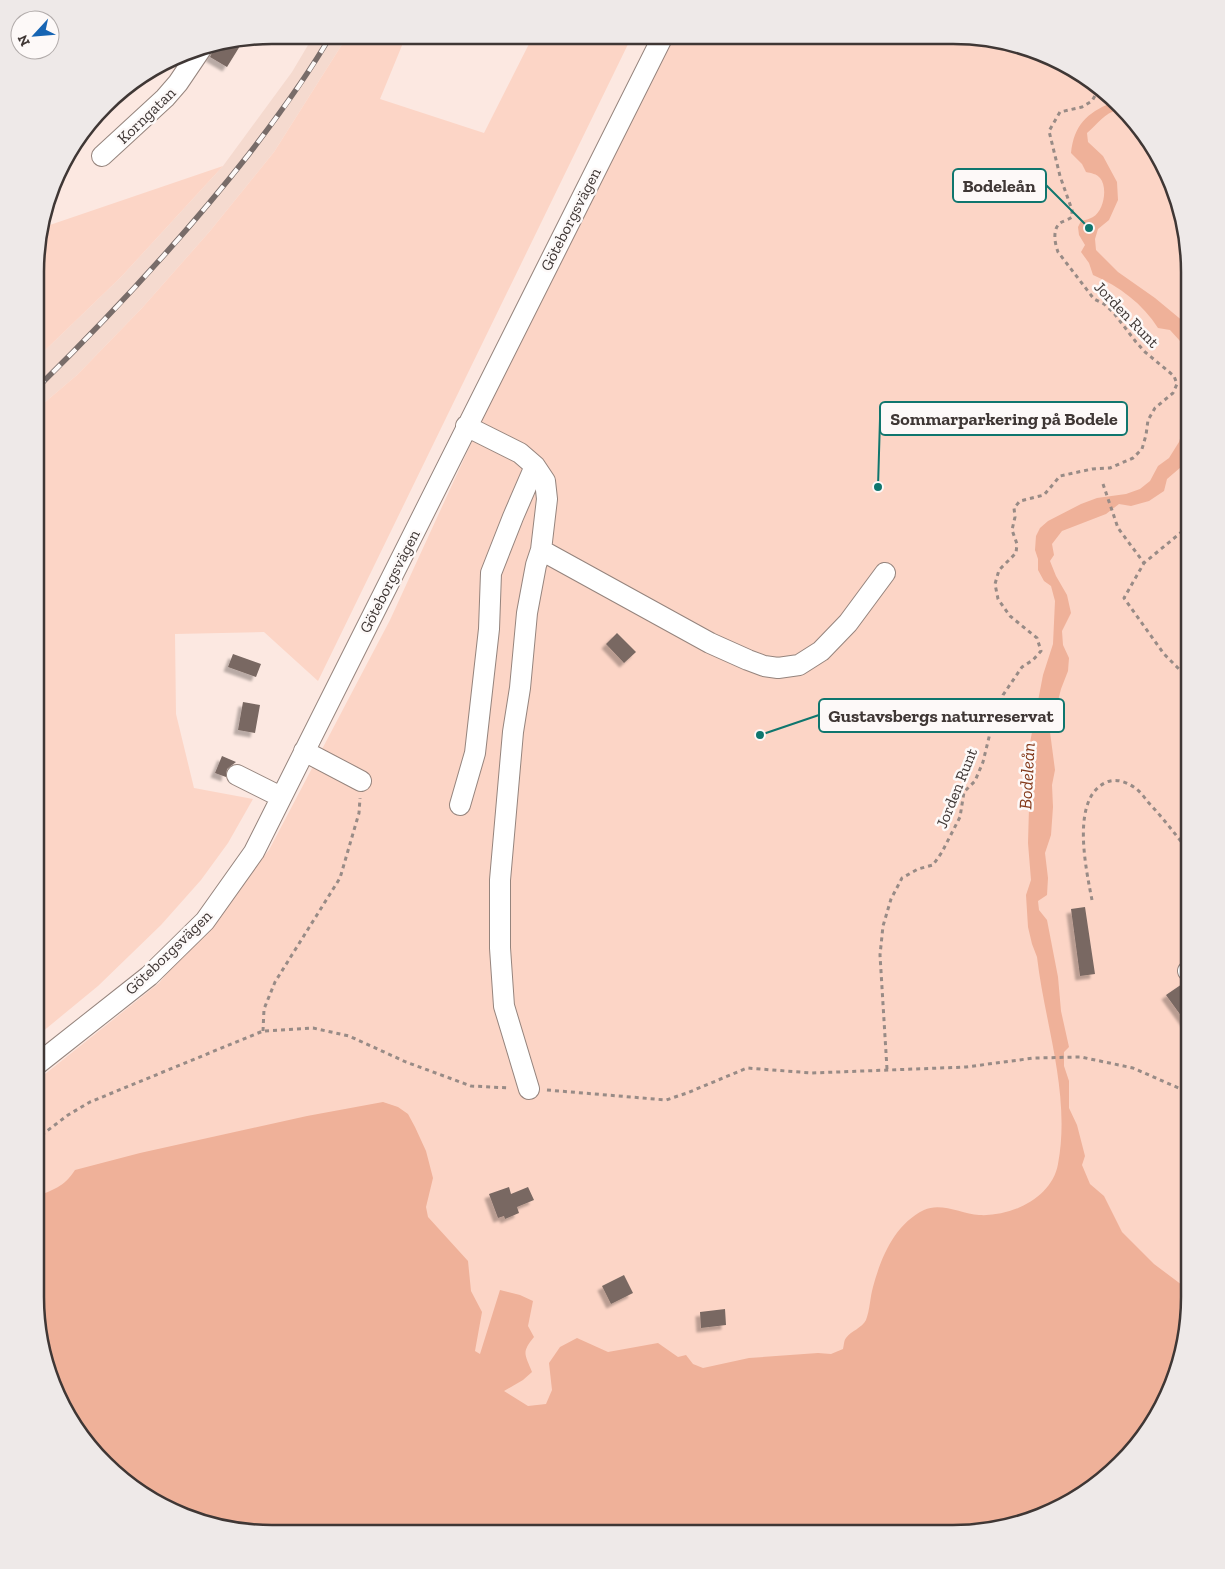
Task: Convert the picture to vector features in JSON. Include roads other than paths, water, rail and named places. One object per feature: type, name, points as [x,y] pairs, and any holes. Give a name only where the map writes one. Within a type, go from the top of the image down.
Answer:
[{"type":"street","name":"Göteborgsvägen","points":[[44,1060],[149,976],[205,921],[254,852],[659,44]]},
{"type":"street","name":"Korngatan","points":[[102,156],[172,91],[195,57]]},
{"type":"street","points":[[466,426],[520,453],[535,466],[544,481],[547,499],[542,550],[536,565],[527,613],[520,688],[513,732],[500,880],[500,948],[504,1006],[530,1089]]},
{"type":"street","points":[[460,805],[475,753],[489,630],[492,573],[512,517],[535,466]]},
{"type":"street","points":[[542,550],[710,643],[764,666],[778,668],[799,665],[821,651],[848,624],[885,573]]},
{"type":"street","points":[[304,751],[361,780]]},
{"type":"street","points":[[237,775],[281,798]]},
{"type":"railway","points":[[44,381],[93,332],[199,215],[249,154],[292,96],[325,44]]},
{"type":"place","name":"Bodeleån","points":[[1089,228]]},
{"type":"place","name":"Sommarparkering på Bodele","points":[[878,487]]},
{"type":"place","name":"Gustavsbergs naturreservat","points":[[760,735]]}]
